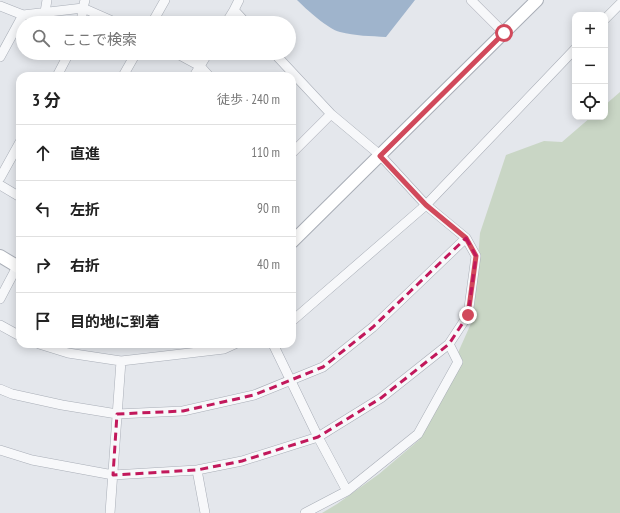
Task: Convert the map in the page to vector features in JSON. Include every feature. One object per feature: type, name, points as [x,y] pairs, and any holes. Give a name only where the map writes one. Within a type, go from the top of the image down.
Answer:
[{"type":"street","points":[[46,12],[47,0]]},
{"type":"street","points":[[156,16],[166,0]]},
{"type":"street","points":[[230,16],[239,0]]},
{"type":"street","points":[[471,0],[504,33]]},
{"type":"street","points":[[296,238],[537,0]]},
{"type":"street","points":[[82,16],[84,4]]},
{"type":"street","points":[[0,6],[23,15],[84,4],[105,16]]},
{"type":"street","points":[[608,16],[620,4]]},
{"type":"street","points":[[234,10],[240,16]]},
{"type":"street","points":[[0,57],[16,28]]},
{"type":"street","points":[[296,318],[426,205],[572,52]]},
{"type":"street","points":[[59,72],[65,60]]},
{"type":"street","points":[[125,72],[132,60]]},
{"type":"street","points":[[189,60],[200,66],[205,72]]},
{"type":"street","points":[[196,72],[204,60]]},
{"type":"street","points":[[281,60],[292,72]]},
{"type":"street","points":[[0,450],[32,460],[113,475],[197,470],[242,461],[318,437],[381,398],[449,344],[468,315],[476,256],[466,238],[426,205],[380,156],[331,114],[296,77]]},
{"type":"street","points":[[296,148],[331,114]]},
{"type":"street","points":[[0,178],[16,149]]},
{"type":"street","points":[[0,185],[16,195]]},
{"type":"street","points":[[0,389],[12,394],[62,405],[117,414],[183,411],[254,395],[290,379],[323,367],[373,327],[466,238]]},
{"type":"street","points":[[0,256],[16,264]]},
{"type":"street","points":[[0,299],[16,270]]},
{"type":"street","points":[[0,325],[16,334]]},
{"type":"street","points":[[305,513],[347,491],[418,434],[458,362],[449,344]]},
{"type":"street","points":[[54,348],[68,352],[120,361],[226,348]]},
{"type":"street","points":[[275,348],[318,437],[347,491]]},
{"type":"street","points":[[110,513],[120,361]]},
{"type":"street","points":[[197,470],[205,513]]},
{"type":"highlighted area","points":[[466,238],[476,256],[468,315],[449,344],[381,398],[318,437],[242,461],[197,470],[113,475],[117,414],[183,411],[254,395],[323,367],[373,327]]},
{"type":"green space","points":[[620,92],[620,513],[322,513],[379,474],[419,440],[473,319],[480,233],[506,155],[544,141],[562,142],[588,120],[608,120],[608,102]]},
{"type":"water","points":[[297,0],[415,0],[386,37],[363,36],[335,30],[317,18]]},
{"type":"route","points":[[468,315],[476,256],[466,238],[426,205],[380,156],[504,33]]}]
